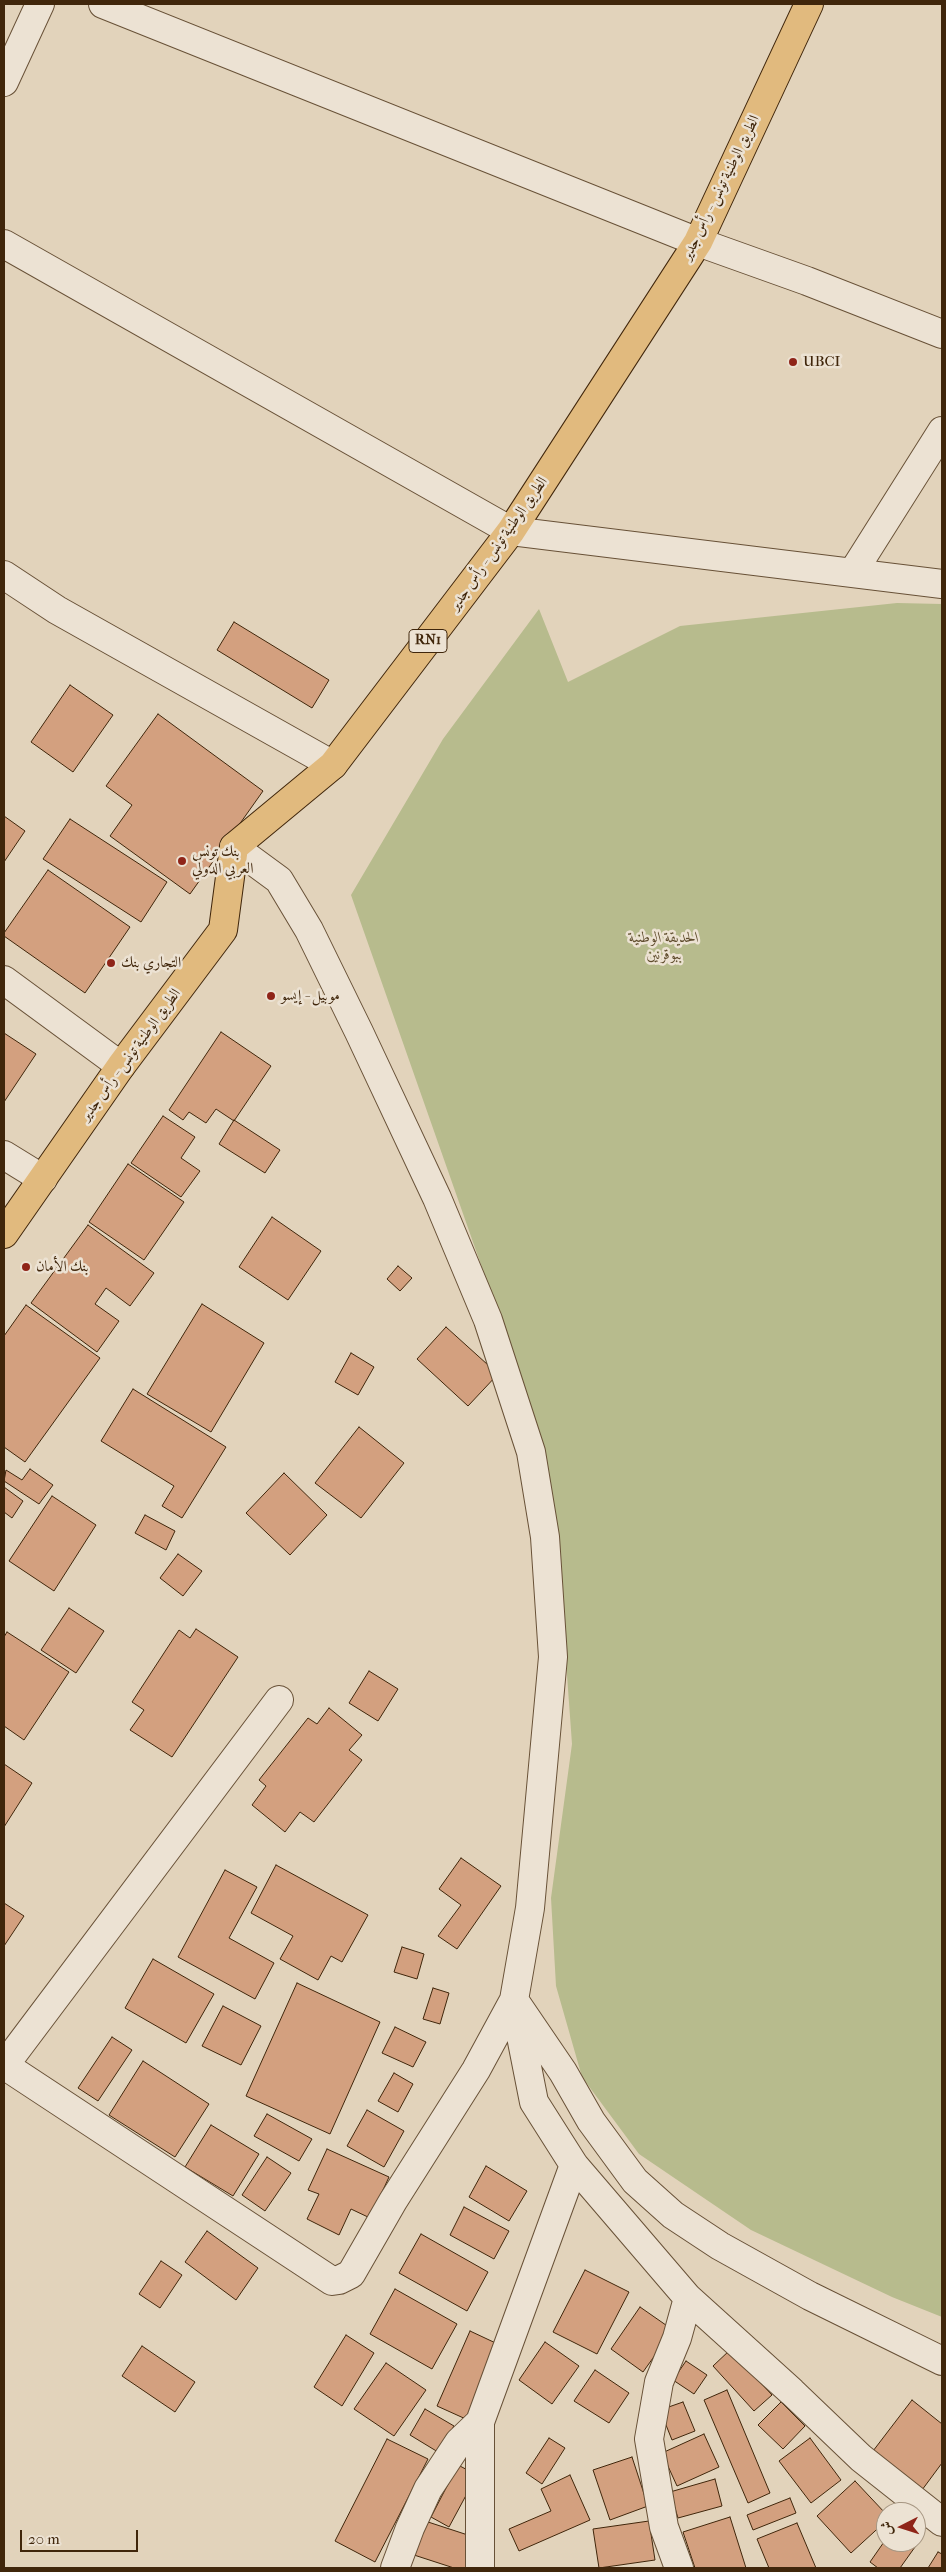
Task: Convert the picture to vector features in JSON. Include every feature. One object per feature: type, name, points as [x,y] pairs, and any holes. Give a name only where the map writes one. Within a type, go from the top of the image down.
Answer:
[{"type":"main road","name":"الطريق الوطنية تونس - رأس جدير","points":[[4,1234],[121,1066],[223,930],[234,847],[334,765],[511,531],[698,242],[809,4]]},
{"type":"street","points":[[4,82],[40,4]]},
{"type":"street","points":[[103,4],[698,242],[807,281],[942,334]]},
{"type":"street","points":[[4,244],[511,531],[942,584]]},
{"type":"street","points":[[853,572],[942,431]]},
{"type":"street","points":[[4,575],[56,610],[334,765]]},
{"type":"street","points":[[234,847],[279,880],[309,930],[347,1006],[437,1198],[488,1320],[531,1452],[545,1537],[553,1658],[530,1908],[514,2000],[476,2070],[393,2201],[351,2274],[332,2281],[4,2066],[279,1700]]},
{"type":"street","points":[[4,980],[121,1066]]},
{"type":"street","points":[[4,1156],[43,1179]]},
{"type":"street","points":[[514,2000],[534,2102],[574,2165],[688,2298],[792,2392],[861,2458],[942,2522]]},
{"type":"street","points":[[514,2000],[563,2072],[591,2121],[635,2181],[673,2215],[720,2246],[810,2296],[942,2361]]},
{"type":"street","points":[[480,2568],[480,2422],[574,2165]]},
{"type":"street","points":[[679,2568],[664,2527],[649,2439],[659,2382],[677,2338],[688,2298]]},
{"type":"street","points":[[395,2568],[410,2528],[428,2489],[459,2442],[480,2422]]},
{"type":"green space","name":"الحديقة الوطنية ببوقرنين","points":[[897,603],[942,604],[942,2317],[892,2297],[751,2230],[639,2154],[582,2077],[556,1986],[551,1898],[572,1744],[558,1551],[512,1353],[351,895],[443,739],[539,609],[568,682],[680,626]]},
{"type":"building","points":[[234,622],[329,680],[312,708],[217,650]]},
{"type":"building","points":[[70,685],[113,715],[73,772],[31,742]]},
{"type":"building","points":[[158,714],[263,791],[190,894],[110,836],[132,805],[106,786]]},
{"type":"building","points":[[4,816],[25,831],[4,862]]},
{"type":"building","points":[[70,819],[167,882],[141,922],[43,859]]},
{"type":"building","points":[[48,870],[130,927],[85,993],[4,936],[4,933]]},
{"type":"building","points":[[221,1032],[271,1066],[234,1121],[216,1109],[206,1123],[189,1112],[183,1120],[169,1110]]},
{"type":"building","points":[[4,1033],[36,1054],[4,1102]]},
{"type":"building","points":[[163,1116],[195,1137],[181,1158],[200,1171],[181,1197],[131,1163]]},
{"type":"building","points":[[234,1120],[280,1150],[265,1173],[219,1144]]},
{"type":"building","points":[[128,1164],[184,1202],[144,1260],[89,1222]]},
{"type":"building","points":[[272,1217],[321,1251],[288,1300],[239,1267]]},
{"type":"building","points":[[88,1225],[154,1273],[130,1306],[106,1288],[95,1304],[119,1321],[97,1352],[31,1303]]},
{"type":"building","points":[[398,1266],[412,1278],[400,1291],[387,1279]]},
{"type":"building","points":[[202,1304],[264,1343],[211,1432],[147,1394]]},
{"type":"building","points":[[26,1305],[100,1358],[25,1462],[4,1447],[4,1336]]},
{"type":"building","points":[[446,1327],[498,1374],[468,1406],[417,1359]]},
{"type":"building","points":[[351,1353],[374,1367],[358,1395],[335,1382]]},
{"type":"building","points":[[133,1389],[226,1447],[182,1518],[162,1506],[174,1486],[101,1441]]},
{"type":"building","points":[[359,1427],[404,1463],[361,1518],[315,1483]]},
{"type":"building","points":[[30,1469],[53,1485],[39,1504],[4,1481],[6,1470],[22,1480]]},
{"type":"building","points":[[284,1473],[327,1515],[290,1555],[246,1513]]},
{"type":"building","points":[[4,1487],[23,1501],[12,1518],[4,1512]]},
{"type":"building","points":[[52,1496],[96,1525],[54,1591],[9,1561]]},
{"type":"building","points":[[145,1515],[175,1531],[166,1550],[135,1533]]},
{"type":"building","points":[[178,1554],[202,1571],[183,1596],[160,1578]]},
{"type":"building","points":[[69,1608],[104,1631],[76,1673],[41,1650]]},
{"type":"building","points":[[196,1629],[238,1657],[172,1757],[130,1730],[144,1710],[132,1702],[179,1630],[190,1638]]},
{"type":"building","points":[[7,1632],[69,1672],[24,1740],[4,1726],[4,1637]]},
{"type":"building","points":[[369,1671],[398,1689],[378,1721],[349,1703]]},
{"type":"building","points":[[329,1708],[362,1735],[349,1750],[362,1760],[314,1822],[300,1812],[285,1832],[252,1805],[266,1786],[259,1780],[308,1718],[317,1724]]},
{"type":"building","points":[[4,1764],[32,1783],[4,1827]]},
{"type":"building","points":[[461,1858],[501,1886],[457,1949],[438,1936],[461,1905],[439,1889]]},
{"type":"building","points":[[276,1865],[368,1915],[342,1962],[331,1956],[318,1980],[280,1959],[293,1936],[251,1913]]},
{"type":"building","points":[[225,1870],[257,1887],[229,1938],[274,1963],[255,1999],[178,1957]]},
{"type":"building","points":[[4,1903],[24,1916],[4,1946]]},
{"type":"building","points":[[402,1947],[424,1954],[417,1979],[394,1972]]},
{"type":"building","points":[[153,1959],[214,1994],[186,2043],[125,2008]]},
{"type":"building","points":[[297,1983],[380,2022],[330,2134],[246,2096]]},
{"type":"building","points":[[433,1988],[449,1993],[440,2024],[423,2019]]},
{"type":"building","points":[[223,2006],[261,2026],[241,2065],[202,2046]]},
{"type":"building","points":[[395,2027],[426,2042],[413,2067],[382,2053]]},
{"type":"building","points":[[112,2037],[132,2050],[98,2101],[78,2088]]},
{"type":"building","points":[[143,2061],[209,2104],[175,2157],[109,2115]]},
{"type":"building","points":[[394,2073],[413,2084],[398,2112],[378,2101]]},
{"type":"building","points":[[367,2110],[404,2131],[384,2167],[347,2146]]},
{"type":"building","points":[[267,2114],[312,2139],[299,2161],[254,2136]]},
{"type":"building","points":[[211,2125],[259,2154],[233,2196],[185,2167]]},
{"type":"building","points":[[327,2149],[389,2177],[370,2218],[351,2209],[339,2235],[307,2219],[319,2194],[308,2190]]},
{"type":"building","points":[[267,2157],[291,2173],[265,2211],[242,2195]]},
{"type":"building","points":[[486,2166],[527,2191],[509,2221],[469,2197]]},
{"type":"building","points":[[464,2207],[509,2231],[494,2259],[450,2235]]},
{"type":"building","points":[[207,2231],[258,2268],[236,2300],[185,2262]]},
{"type":"building","points":[[421,2234],[488,2272],[467,2311],[399,2273]]},
{"type":"building","points":[[161,2261],[182,2275],[160,2308],[139,2294]]},
{"type":"building","points":[[585,2270],[629,2292],[597,2354],[553,2332]]},
{"type":"building","points":[[395,2289],[457,2324],[432,2369],[370,2334]]},
{"type":"building","points":[[640,2307],[673,2330],[643,2372],[611,2349]]},
{"type":"building","points":[[470,2331],[502,2346],[468,2420],[437,2406]]},
{"type":"building","points":[[346,2335],[374,2353],[342,2406],[314,2387]]},
{"type":"building","points":[[545,2342],[579,2366],[552,2404],[519,2380]]},
{"type":"building","points":[[142,2346],[195,2382],[175,2412],[122,2376]]},
{"type":"building","points":[[730,2350],[772,2395],[754,2411],[713,2366]]},
{"type":"building","points":[[686,2361],[707,2375],[694,2394],[673,2380]]},
{"type":"building","points":[[386,2363],[426,2390],[394,2436],[354,2409]]},
{"type":"building","points":[[595,2370],[629,2393],[609,2423],[574,2401]]},
{"type":"building","points":[[727,2390],[770,2493],[748,2503],[704,2400]]},
{"type":"building","points":[[912,2400],[942,2424],[942,2463],[922,2490],[873,2451]]},
{"type":"building","points":[[683,2402],[695,2431],[672,2440],[660,2410]]},
{"type":"building","points":[[781,2402],[805,2426],[783,2449],[758,2425]]},
{"type":"building","points":[[425,2409],[454,2426],[438,2452],[410,2435]]},
{"type":"building","points":[[704,2434],[719,2467],[677,2486],[662,2453]]},
{"type":"building","points":[[549,2438],[565,2448],[542,2484],[526,2473]]},
{"type":"building","points":[[810,2438],[841,2480],[811,2503],[779,2461]]},
{"type":"building","points":[[387,2439],[428,2459],[375,2562],[335,2541]]},
{"type":"building","points":[[632,2457],[648,2506],[610,2520],[593,2470]]},
{"type":"building","points":[[458,2465],[477,2475],[449,2527],[431,2517]]},
{"type":"building","points":[[570,2475],[590,2520],[519,2551],[509,2529],[551,2511],[541,2489]]},
{"type":"building","points":[[715,2479],[722,2506],[678,2518],[670,2492]]},
{"type":"building","points":[[855,2481],[876,2503],[876,2530],[851,2553],[817,2516]]},
{"type":"building","points":[[790,2498],[796,2513],[753,2530],[747,2515]]},
{"type":"building","points":[[730,2517],[746,2568],[695,2568],[683,2532]]},
{"type":"building","points":[[425,2521],[477,2538],[466,2568],[454,2568],[414,2555]]},
{"type":"building","points":[[649,2521],[655,2560],[599,2568],[593,2529]]},
{"type":"building","points":[[797,2523],[816,2568],[769,2568],[757,2539]]},
{"type":"building","points":[[877,2552],[911,2552],[900,2568],[878,2568],[870,2562]]},
{"type":"building","points":[[938,2552],[942,2554],[942,2568],[928,2568]]},
{"type":"place","name":"UBCI","points":[[793,362]]},
{"type":"place","name":"بنك تونس العربي الدولي","points":[[182,861]]},
{"type":"place","name":"التجاري بنك","points":[[111,963]]},
{"type":"place","name":"موبيل - إيسو","points":[[271,996]]},
{"type":"place","name":"بنك الأمان","points":[[26,1267]]}]
